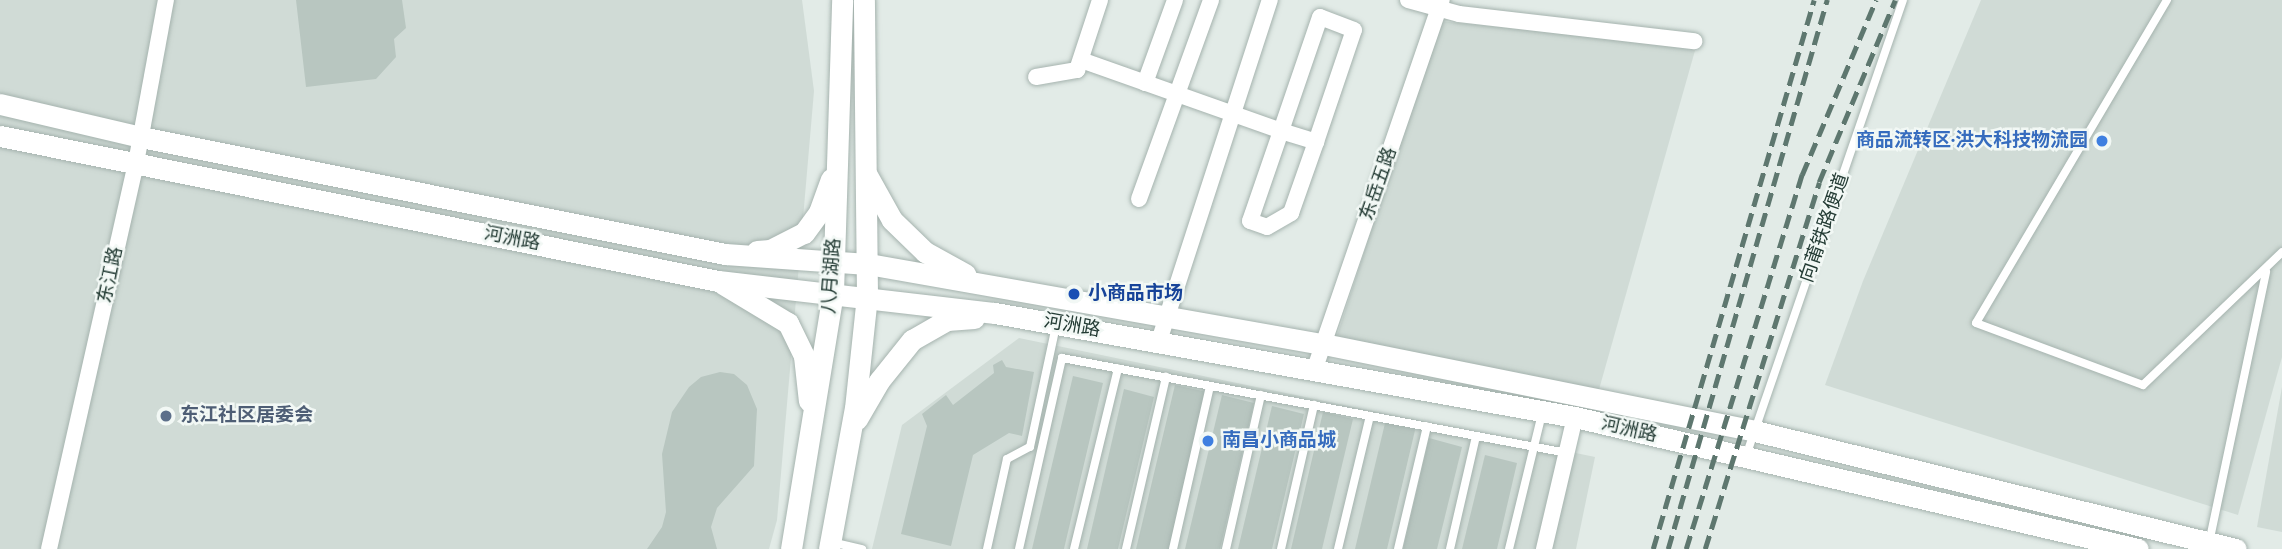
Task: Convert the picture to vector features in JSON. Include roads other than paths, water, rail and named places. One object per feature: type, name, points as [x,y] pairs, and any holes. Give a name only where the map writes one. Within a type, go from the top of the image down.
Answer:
[{"type":"main road","name":"八月湖路","points":[[791,549],[833,292],[842,0]]},
{"type":"main road","name":"八月湖路","points":[[830,545],[851,430],[867,295],[864,0]]},
{"type":"main road","points":[[0,104],[141,137],[725,254],[868,264],[1168,314],[1324,344],[1755,431],[2208,546],[2236,549]]},
{"type":"main road","name":"河洲路","points":[[0,136],[719,281],[867,295],[1006,315],[1315,368],[1575,417],[2138,549]]},
{"type":"main road","points":[[725,254],[770,250],[804,233],[819,212],[838,161]]},
{"type":"main road","points":[[866,173],[892,220],[925,252],[951,268],[993,285]]},
{"type":"main road","points":[[719,281],[788,323],[804,356],[812,431]]},
{"type":"main road","points":[[851,430],[879,381],[912,340],[947,320],[1006,315]]},
{"type":"street","name":"东江路","points":[[49,549],[136,163],[166,0]]},
{"type":"street","points":[[1036,77],[1077,70],[1100,0]]},
{"type":"street","points":[[1145,83],[1175,0]]},
{"type":"street","points":[[1139,199],[1211,0]]},
{"type":"street","points":[[1159,341],[1270,0]]},
{"type":"street","points":[[1408,0],[1694,41]]},
{"type":"street","name":"东岳五路","points":[[1315,368],[1441,4]]},
{"type":"street","points":[[1320,17],[1354,30],[1291,213],[1267,227],[1250,221],[1281,131],[1320,17]]},
{"type":"street","points":[[1081,60],[1315,142]]},
{"type":"street","points":[[1544,549],[1575,417]]},
{"type":"lane","name":"向莆铁路便道","points":[[1746,456],[1903,0]]},
{"type":"lane","points":[[2167,0],[1976,323],[2143,385],[2282,253]]},
{"type":"lane","points":[[2208,546],[2263,275],[2282,253]]},
{"type":"lane","points":[[986,549],[1007,459],[1030,447],[1056,324]]},
{"type":"lane","points":[[1019,549],[1062,358],[1567,453]]},
{"type":"lane","points":[[1074,549],[1118,368]]},
{"type":"lane","points":[[1126,549],[1167,377]]},
{"type":"lane","points":[[1173,549],[1210,386]]},
{"type":"lane","points":[[1226,549],[1261,395]]},
{"type":"lane","points":[[1281,549],[1314,405]]},
{"type":"lane","points":[[1509,549],[1542,411]]},
{"type":"lane","points":[[1338,549],[1370,416]]},
{"type":"lane","points":[[1398,549],[1427,426]]},
{"type":"lane","points":[[1450,549],[1476,436]]},
{"type":"lane","points":[[830,545],[862,549]]},
{"type":"railway","points":[[1653,549],[1814,0]]},
{"type":"railway","points":[[1668,549],[1827,0]]},
{"type":"railway","points":[[1686,549],[1802,175],[1876,0]]},
{"type":"railway","points":[[1705,549],[1819,182],[1895,0]]},
{"type":"place","name":"商品流转区·洪大科技物流园","points":[[2102,141]]},
{"type":"place","name":"小商品市场","points":[[1074,294]]},
{"type":"place","name":"东江社区居委会","points":[[166,416]]},
{"type":"place","name":"南昌小商品城","points":[[1208,441]]}]
